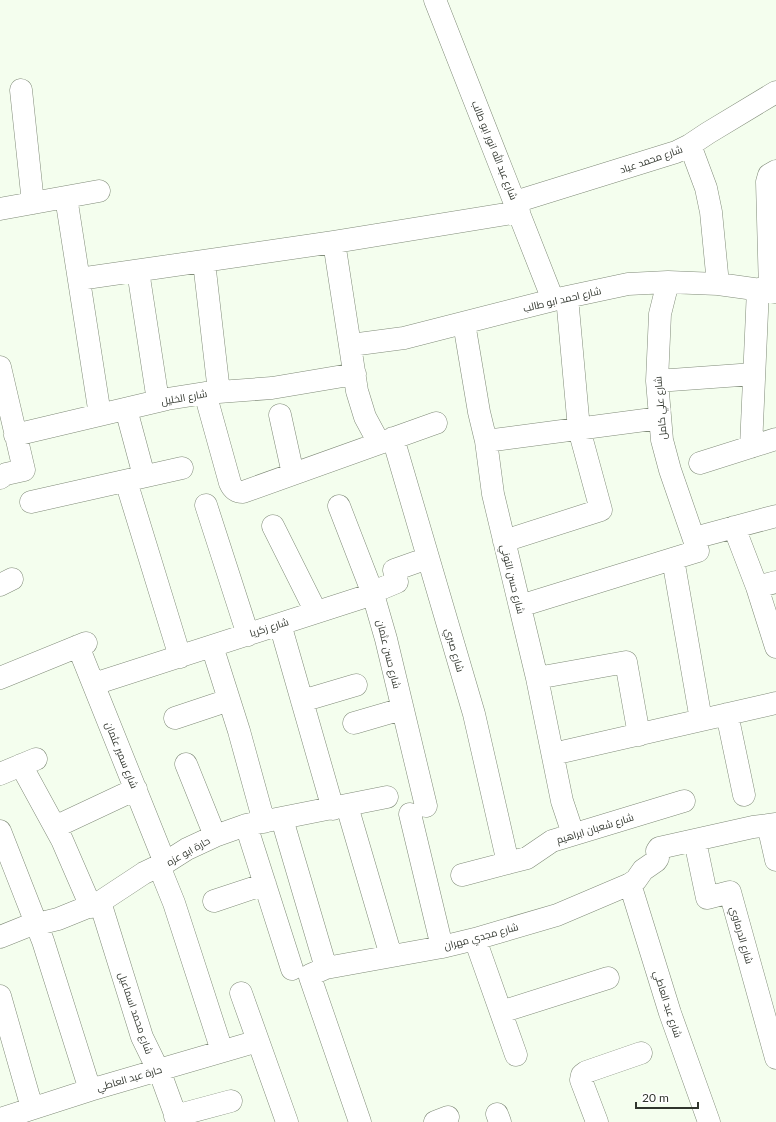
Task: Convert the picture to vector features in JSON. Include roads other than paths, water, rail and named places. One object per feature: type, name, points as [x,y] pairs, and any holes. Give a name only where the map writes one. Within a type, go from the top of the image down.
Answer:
[{"type":"street","name":"شارع عبد الله انور ابو طالب","points":[[435,0],[517,207],[560,299],[579,429],[601,510],[504,541]]},
{"type":"street","points":[[21,90],[33,203]]},
{"type":"street","name":"شارع محمد عياد","points":[[79,279],[334,242],[517,207],[676,152],[690,145],[776,92]]},
{"type":"street","points":[[690,145],[706,188],[711,212],[718,284]]},
{"type":"street","points":[[751,447],[754,374],[768,291],[767,182],[769,175],[776,171]]},
{"type":"street","points":[[0,209],[99,191]]},
{"type":"street","points":[[66,197],[100,415]]},
{"type":"street","name":"شارع صبري","points":[[334,242],[357,392],[365,417],[386,441],[428,558],[474,714],[508,863]]},
{"type":"street","points":[[204,262],[212,392],[232,489],[237,492],[243,492],[436,423]]},
{"type":"street","points":[[138,271],[158,401]]},
{"type":"street","name":"شارع احمد ابو طالب","points":[[351,345],[404,338],[560,299],[628,284],[668,282],[718,284],[768,291]]},
{"type":"street","name":"شارع علي كامل","points":[[668,282],[660,314],[656,381],[662,440],[670,470],[698,551],[673,559]]},
{"type":"street","name":"شارع حسن التوني","points":[[464,323],[479,412],[486,441],[493,494],[537,678],[562,801],[573,834]]},
{"type":"street","points":[[0,367],[24,470],[6,474],[0,478]]},
{"type":"street","name":"شارع الخليل","points":[[16,435],[158,401],[212,392],[272,388],[355,374]]},
{"type":"street","points":[[656,381],[754,374]]},
{"type":"street","points":[[126,409],[135,479],[180,657]]},
{"type":"street","points":[[280,415],[294,474]]},
{"type":"street","points":[[486,441],[660,418]]},
{"type":"street","points":[[700,463],[776,439]]},
{"type":"street","points":[[31,502],[182,468]]},
{"type":"street","points":[[206,506],[248,634]]},
{"type":"street","name":"شارع حسن عثمان","points":[[339,506],[373,594],[386,639],[402,709],[442,947]]},
{"type":"street","points":[[694,538],[776,516]]},
{"type":"street","points":[[273,526],[316,612]]},
{"type":"street","points":[[734,527],[767,584],[776,646]]},
{"type":"street","name":"شارع زكريا","points":[[94,684],[373,594],[378,590],[397,582],[394,570],[428,558]]},
{"type":"street","points":[[520,606],[673,559],[701,720]]},
{"type":"street","points":[[280,624],[302,701],[391,956]]},
{"type":"street","name":"شارع سمير عثمان","points":[[0,678],[82,645],[94,684],[136,789],[222,1051]]},
{"type":"street","points":[[212,646],[264,822],[326,968],[313,973],[310,977],[360,1122]]},
{"type":"street","points":[[537,678],[626,662],[639,735]]},
{"type":"street","points":[[302,701],[356,685]]},
{"type":"street","points":[[175,718],[229,700]]},
{"type":"street","points":[[553,754],[776,703]]},
{"type":"street","points":[[354,723],[402,709]]},
{"type":"street","points":[[727,714],[744,795]]},
{"type":"street","name":"شارع محمد اسماعيل","points":[[0,774],[29,762],[55,827],[95,904],[142,1037],[162,1078],[176,1119]]},
{"type":"street","points":[[186,764],[215,836]]},
{"type":"street","points":[[55,827],[136,789]]},
{"type":"street","name":"حارة ابو عزه","points":[[0,937],[25,927],[58,919],[95,904],[186,850],[215,836],[264,822],[387,797]]},
{"type":"street","name":"شارع شعبان ابراهيم","points":[[462,875],[527,858],[552,841],[684,801]]},
{"type":"street","points":[[264,822],[265,884],[292,969]]},
{"type":"street","points":[[630,884],[636,880],[643,870],[656,862],[658,858],[657,850],[659,848],[753,827],[772,824],[776,860]]},
{"type":"street","points":[[0,831],[43,942],[90,1090]]},
{"type":"street","name":"شارع الدرماوي","points":[[695,841],[707,898],[730,892],[776,1058]]},
{"type":"street","points":[[214,901],[265,884]]},
{"type":"street","name":"شارع مجدي مهران","points":[[326,968],[442,947],[475,938],[557,915],[630,884]]},
{"type":"street","name":"شارع عبد العاطي","points":[[630,884],[670,1013],[709,1122]]},
{"type":"street","points":[[475,938],[516,1055]]},
{"type":"street","points":[[501,1012],[608,978]]},
{"type":"street","points":[[241,993],[287,1122]]},
{"type":"street","points":[[0,996],[32,1108]]},
{"type":"street","name":"حارة عبد العاطي","points":[[0,1119],[90,1090],[258,1041]]},
{"type":"street","points":[[597,1122],[581,1080],[582,1076],[586,1072],[640,1054]]},
{"type":"street","points":[[176,1119],[231,1101]]}]
